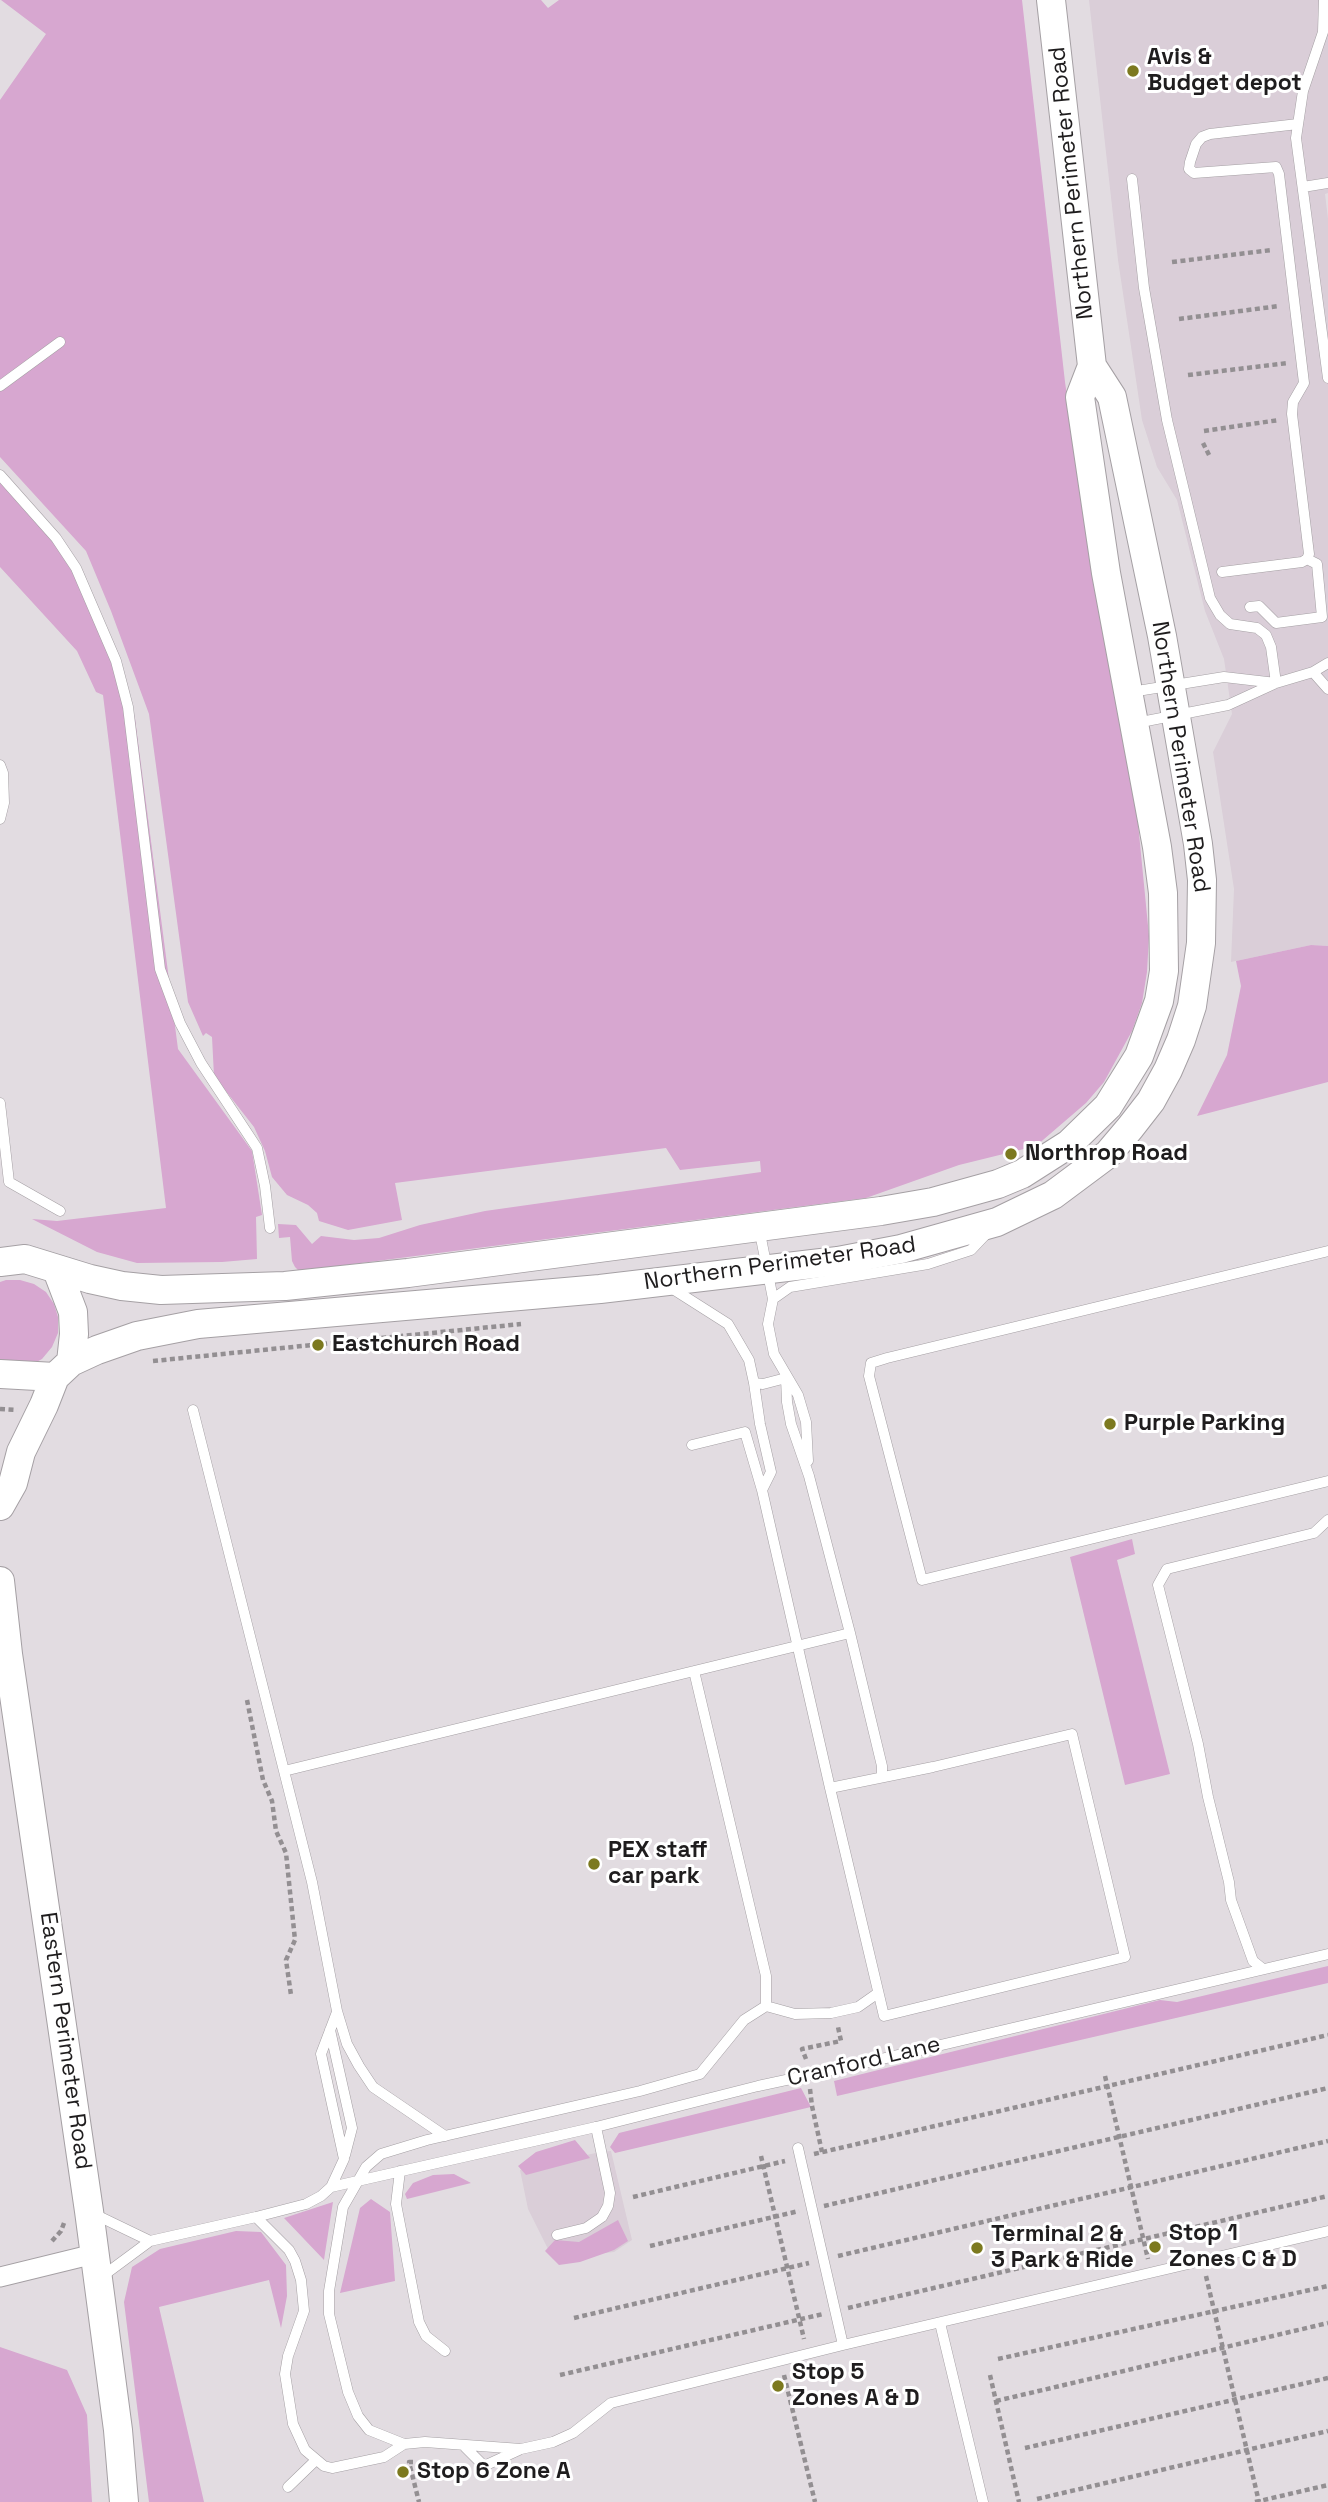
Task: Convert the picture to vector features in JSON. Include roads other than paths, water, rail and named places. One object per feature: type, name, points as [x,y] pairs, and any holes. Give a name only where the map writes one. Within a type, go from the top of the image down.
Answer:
[{"type":"street","name":"Northern Perimeter Road","points":[[63,1369],[97,1350],[137,1336],[198,1324],[659,1282],[838,1261],[901,1250],[997,1222],[1052,1195],[1108,1154],[1151,1101],[1181,1040],[1192,1006],[1198,972],[1203,909],[1198,844],[1171,684],[1112,397],[1092,366],[1051,0]]},
{"type":"street","name":"Northern Perimeter Road","points":[[1,1261],[24,1259],[122,1286],[161,1290],[285,1286],[408,1273],[881,1211],[970,1193],[998,1184],[1022,1174],[1069,1144],[1108,1106],[1139,1056],[1159,1001],[1164,971],[1163,893],[1157,847],[1106,573],[1080,397],[1092,366]]},
{"type":"street","points":[[0,1506],[13,1483],[21,1452],[63,1369],[74,1334],[73,1312],[57,1270]]},
{"type":"street","points":[[0,1374],[63,1369]]},
{"type":"street","name":"Eastern Perimeter Road","points":[[0,1581],[8,1654],[89,2211],[118,2430],[124,2502]]},
{"type":"street","points":[[0,2277],[96,2266]]},
{"type":"lane","points":[[1324,0],[1323,32],[1303,91],[1296,138],[1328,378]]},
{"type":"lane","points":[[1222,572],[1302,562],[1307,559],[1309,554],[1292,414],[1293,402],[1304,383],[1276,167],[1272,165],[1201,173],[1194,173],[1189,169],[1196,144],[1202,137],[1298,124]]},
{"type":"lane","points":[[1132,179],[1144,288],[1167,420],[1210,598],[1220,615],[1230,624],[1257,628],[1266,635],[1271,647],[1276,683]]},
{"type":"lane","points":[[1303,187],[1328,183]]},
{"type":"lane","points":[[0,386],[60,342]]},
{"type":"lane","points":[[0,475],[57,538],[76,568],[116,661],[128,707],[160,969],[185,1033],[201,1063],[257,1148],[270,1228]]},
{"type":"lane","points":[[1250,607],[1259,606],[1276,623],[1322,617],[1317,564],[1307,559]]},
{"type":"lane","points":[[1136,723],[1228,705],[1276,683],[1313,672],[1328,663]]},
{"type":"lane","points":[[1313,672],[1328,689]]},
{"type":"lane","points":[[1129,692],[1224,677],[1276,683]]},
{"type":"lane","points":[[0,765],[3,773],[4,803],[0,819]]},
{"type":"lane","points":[[0,1106],[9,1182],[60,1211]]},
{"type":"lane","points":[[773,1299],[790,1287],[928,1264],[971,1250],[997,1222]]},
{"type":"lane","points":[[759,1227],[773,1299],[768,1324],[774,1354],[786,1378],[799,1395],[804,1414],[809,1476],[850,1633],[882,1766],[882,1776]]},
{"type":"lane","points":[[1328,1251],[887,1358],[871,1363],[869,1376],[922,1580],[1328,1481]]},
{"type":"lane","points":[[659,1282],[728,1324],[749,1360],[771,1472],[761,1490]]},
{"type":"lane","points":[[754,1383],[764,1384],[786,1378]]},
{"type":"lane","points":[[193,1410],[312,1882],[337,2011],[347,2044],[373,2087],[445,2136]]},
{"type":"lane","points":[[692,1445],[745,1432],[761,1490],[830,1788],[884,2016],[1125,1957],[1072,1734],[830,1788]]},
{"type":"lane","points":[[1263,1969],[1253,1961],[1231,1900],[1195,1733],[1158,1586],[1167,1569],[1314,1533],[1328,1520]]},
{"type":"lane","points":[[284,1771],[850,1633]]},
{"type":"lane","points":[[694,1671],[766,1976],[766,2006]]},
{"type":"lane","name":"Cranford Lane","points":[[331,2186],[596,2127],[758,2086],[1328,1954]]},
{"type":"lane","points":[[521,2449],[425,2442],[404,2444],[369,2430],[358,2416],[348,2392],[329,2314],[329,2291],[343,2207],[366,2167],[381,2154],[445,2136],[700,2074],[744,2020],[766,2006],[794,2014],[831,2013],[858,2007],[878,1993]]},
{"type":"lane","points":[[96,2266],[150,2241],[306,2204],[321,2196],[331,2186],[344,2159],[321,2054],[337,2011]]},
{"type":"lane","points":[[557,2235],[586,2228],[602,2217],[608,2206],[610,2193],[596,2127]]},
{"type":"lane","points":[[799,2153],[843,2345]]},
{"type":"lane","points":[[400,2171],[396,2204],[418,2322],[426,2336],[445,2351]]},
{"type":"lane","points":[[89,2211],[150,2241]]},
{"type":"lane","points":[[256,2217],[289,2250],[301,2280],[303,2311],[285,2374],[293,2424],[305,2451],[324,2466],[332,2468],[384,2458],[404,2444]]},
{"type":"lane","points":[[465,2446],[485,2466],[521,2449],[553,2442],[573,2434],[611,2403],[843,2345],[1328,2231]]},
{"type":"lane","points":[[940,2323],[983,2502]]},
{"type":"lane","points":[[288,2487],[316,2460]]},
{"type":"place","name":"Avis & Budget depot","points":[[1133,71]]},
{"type":"place","name":"Northrop Road","points":[[1011,1154]]},
{"type":"place","name":"Eastchurch Road","points":[[318,1345]]},
{"type":"place","name":"Purple Parking","points":[[1110,1424]]},
{"type":"place","name":"PEX staff car park","points":[[594,1864]]},
{"type":"place","name":"Stop 1 Zones C & D","points":[[1155,2247]]},
{"type":"place","name":"Terminal 2 & 3 Park & Ride","points":[[977,2248]]},
{"type":"place","name":"Stop 5 Zones A & D","points":[[778,2386]]},
{"type":"place","name":"Stop 6 Zone A","points":[[403,2472]]}]
